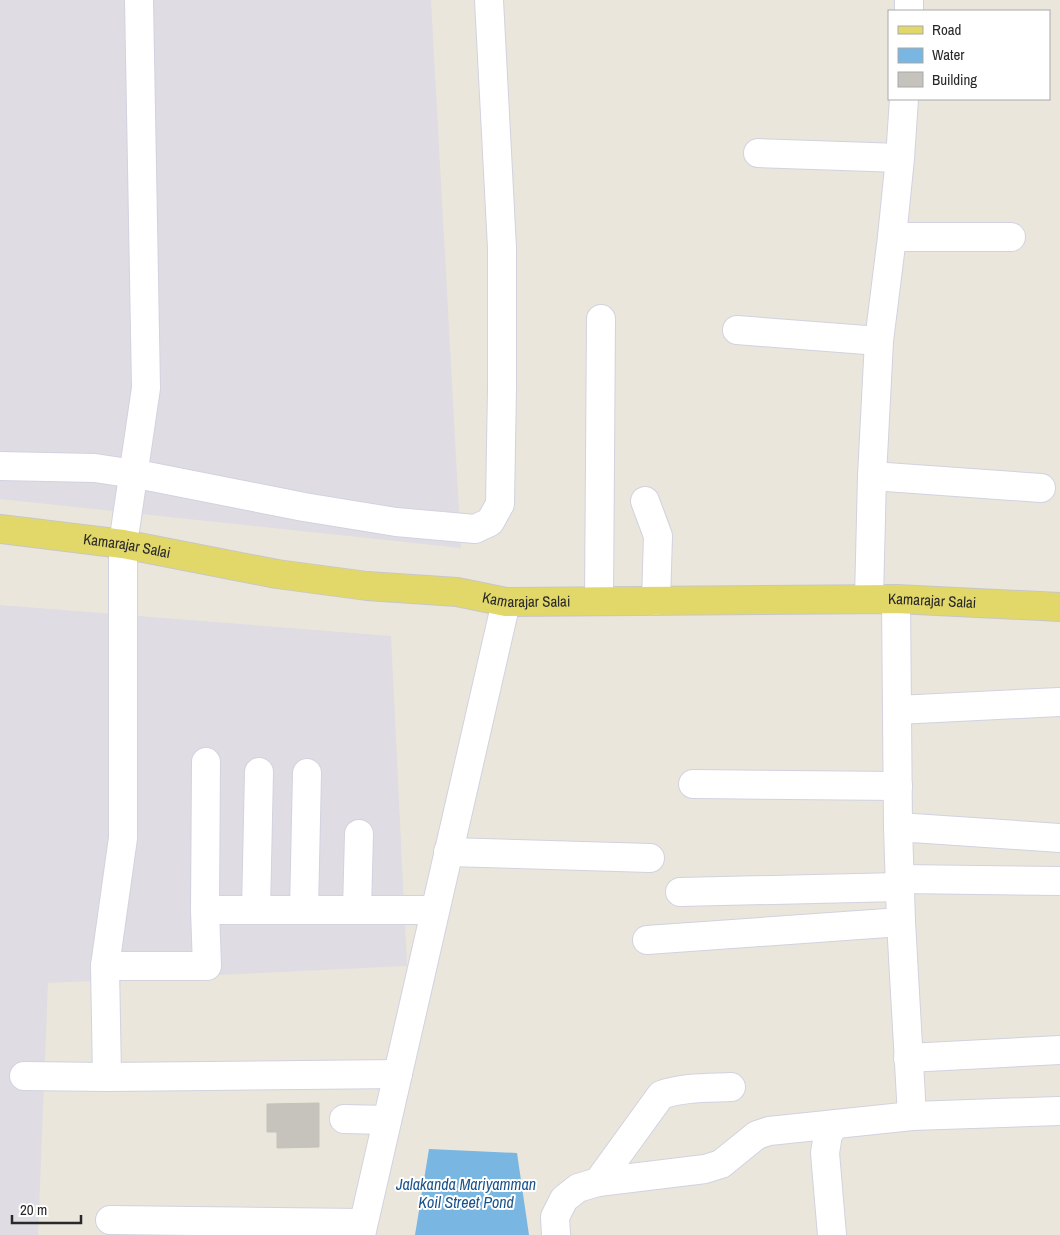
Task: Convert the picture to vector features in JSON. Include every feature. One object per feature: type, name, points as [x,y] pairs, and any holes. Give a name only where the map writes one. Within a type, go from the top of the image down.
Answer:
[{"type":"main road","name":"Kamarajar Salai","points":[[0,529],[122,544],[277,574],[367,586],[457,592],[506,602],[896,599],[1060,607]]},
{"type":"street","points":[[107,1077],[105,966],[123,838],[122,544],[146,388],[140,0]]},
{"type":"street","points":[[0,466],[95,468],[396,522],[475,529],[490,522],[500,504],[502,258],[489,0]]},
{"type":"street","points":[[870,599],[872,476],[879,341],[892,237],[904,100]]},
{"type":"street","points":[[758,153],[900,158]]},
{"type":"street","points":[[892,237],[1011,237]]},
{"type":"street","points":[[599,601],[601,319]]},
{"type":"street","points":[[736,330],[879,341]]},
{"type":"street","points":[[872,476],[1041,488]]},
{"type":"street","points":[[645,501],[658,536],[656,601]]},
{"type":"street","points":[[896,599],[898,828],[901,922],[912,1116]]},
{"type":"street","points":[[110,1220],[362,1229],[506,602]]},
{"type":"street","points":[[897,710],[1059,702]]},
{"type":"street","points":[[105,966],[207,966],[205,910],[206,762]]},
{"type":"street","points":[[256,910],[259,772]]},
{"type":"street","points":[[304,910],[307,773]]},
{"type":"street","points":[[693,784],[898,786]]},
{"type":"street","points":[[898,828],[1060,838]]},
{"type":"street","points":[[356,910],[359,834]]},
{"type":"street","points":[[448,852],[650,858]]},
{"type":"street","points":[[680,892],[900,883],[1060,881]]},
{"type":"street","points":[[205,910],[435,910]]},
{"type":"street","points":[[647,940],[901,922]]},
{"type":"street","points":[[908,1058],[1060,1050]]},
{"type":"street","points":[[24,1076],[398,1074]]},
{"type":"street","points":[[598,1182],[661,1095],[677,1090],[731,1087]]},
{"type":"street","points":[[556,1235],[555,1217],[564,1199],[578,1188],[598,1182],[705,1169],[721,1164],[757,1135],[769,1131],[912,1116],[1058,1110]]},
{"type":"street","points":[[344,1119],[387,1120]]},
{"type":"street","points":[[832,1235],[825,1153],[828,1134],[836,1124]]},
{"type":"shaded area","points":[[0,0],[431,0],[461,548],[0,499]]},
{"type":"shaded area","points":[[0,605],[391,636],[407,966],[48,983],[38,1235],[0,1235]]},
{"type":"water","name":"Jalakanda Mariyamman Koil Street Pond","points":[[429,1149],[517,1153],[529,1235],[415,1235]]},
{"type":"building","points":[[319,1103],[319,1147],[277,1148],[277,1132],[267,1132],[267,1104]]}]
